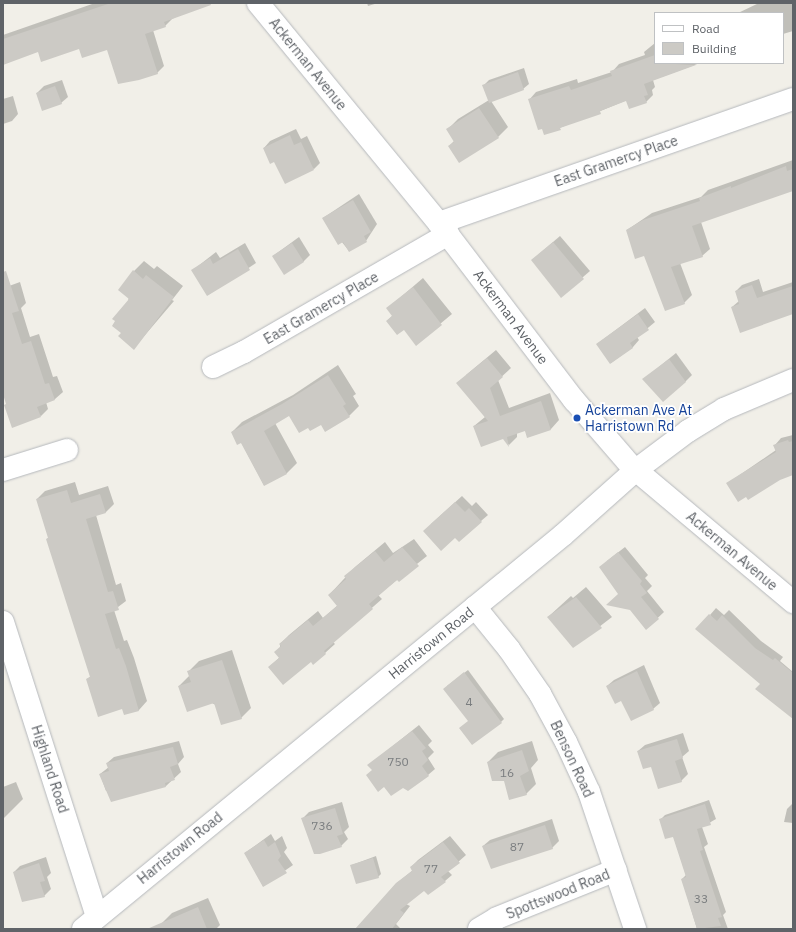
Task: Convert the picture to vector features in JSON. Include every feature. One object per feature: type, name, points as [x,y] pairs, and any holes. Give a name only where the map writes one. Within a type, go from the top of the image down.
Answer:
[{"type":"street","name":"Ackerman Avenue","points":[[258,3],[444,228],[574,400],[636,470],[793,602]]},
{"type":"street","name":"East Gramercy Place","points":[[213,367],[244,352],[444,228],[793,99]]},
{"type":"street","name":"Harristown Road","points":[[90,923],[475,607],[636,470],[688,432],[724,410],[793,380]]},
{"type":"street","points":[[3,470],[68,450]]},
{"type":"street","name":"Benson Road","points":[[475,607],[509,649],[540,694],[566,742],[589,792],[636,929]]},
{"type":"street","name":"Highland Road","points":[[3,622],[90,923]]},
{"type":"street","name":"Spottswood Road","points":[[479,929],[497,918],[616,870]]},
{"type":"building","points":[[111,3],[210,3],[211,5],[164,22],[166,27],[145,34],[158,74],[139,80],[118,84],[107,50],[82,58],[79,49],[41,62],[38,52],[3,65],[3,39]]},
{"type":"building","points":[[654,55],[654,64],[696,65],[644,84],[648,95],[644,96],[647,103],[629,109],[626,101],[600,111],[601,114],[560,128],[561,130],[544,135],[542,129],[538,130],[528,99],[569,86],[571,90],[612,76],[610,71]]},
{"type":"building","points":[[518,72],[524,90],[489,103],[482,85]]},
{"type":"building","points":[[55,86],[62,104],[42,111],[36,93]]},
{"type":"building","points":[[479,108],[499,138],[459,163],[448,146],[454,142],[446,129]]},
{"type":"building","points":[[290,135],[294,145],[301,142],[314,170],[285,184],[274,162],[270,164],[263,148]]},
{"type":"building","points":[[786,166],[787,171],[793,169],[793,191],[692,226],[703,257],[671,267],[685,304],[665,311],[644,256],[635,259],[626,230],[643,220],[700,201],[699,198],[731,186],[731,188]]},
{"type":"building","points":[[353,200],[371,232],[364,236],[367,242],[349,252],[343,242],[338,245],[322,218]]},
{"type":"building","points":[[553,242],[584,279],[561,298],[531,260]]},
{"type":"building","points":[[292,243],[304,262],[284,275],[272,256]]},
{"type":"building","points":[[238,249],[250,270],[207,296],[191,270],[210,258],[213,264]]},
{"type":"building","points":[[133,270],[143,279],[146,275],[174,297],[134,350],[118,336],[121,333],[112,326],[115,321],[112,319],[129,299],[118,290]]},
{"type":"building","points":[[6,271],[19,311],[12,313],[22,344],[31,341],[45,384],[49,383],[55,400],[37,407],[41,417],[12,428],[4,405],[6,404],[3,394],[3,272]]},
{"type":"building","points":[[752,285],[757,298],[793,286],[793,314],[740,333],[731,307],[739,304],[735,291]]},
{"type":"building","points":[[413,287],[442,325],[416,346],[404,330],[397,335],[386,321],[392,316],[386,308]]},
{"type":"building","points":[[638,314],[649,330],[630,343],[633,348],[610,364],[596,344]]},
{"type":"building","points":[[487,358],[503,377],[490,388],[500,416],[541,401],[551,430],[527,438],[525,431],[507,437],[509,447],[503,439],[481,447],[473,426],[488,421],[456,383]]},
{"type":"building","points":[[669,359],[686,382],[663,402],[642,379]]},
{"type":"building","points":[[328,375],[346,404],[343,406],[350,417],[325,432],[321,425],[310,431],[308,428],[299,433],[289,416],[264,431],[287,474],[264,486],[241,443],[237,445],[231,432],[282,404]]},
{"type":"building","points":[[788,440],[789,442],[793,441],[793,475],[780,480],[748,500],[746,497],[738,502],[726,483],[776,452],[773,445]]},
{"type":"building","points":[[67,490],[71,503],[100,494],[106,513],[86,519],[108,592],[113,591],[119,610],[105,614],[116,649],[119,648],[126,666],[139,711],[124,715],[122,709],[98,717],[86,679],[90,677],[46,539],[48,538],[36,499]]},
{"type":"building","points":[[455,502],[465,512],[469,508],[482,522],[459,542],[455,538],[441,551],[423,531]]},
{"type":"building","points":[[402,547],[419,566],[399,582],[397,580],[369,604],[373,609],[324,651],[326,654],[313,665],[311,662],[283,685],[268,667],[279,658],[274,652],[281,646],[279,644],[308,620],[313,626],[337,606],[328,595],[346,579],[344,576],[375,551],[384,562]]},
{"type":"building","points":[[618,552],[642,581],[640,584],[647,593],[641,597],[659,619],[646,630],[630,610],[606,605],[618,594],[599,567]]},
{"type":"building","points":[[576,597],[602,628],[573,648],[547,617]]},
{"type":"building","points":[[709,614],[717,621],[722,615],[755,648],[773,660],[775,658],[793,673],[793,719],[755,689],[760,684],[695,629]]},
{"type":"building","points":[[222,660],[242,719],[221,725],[214,703],[187,712],[178,686],[191,682],[187,671]]},
{"type":"building","points":[[637,671],[654,710],[631,721],[621,701],[615,704],[606,686]]},
{"type":"building","points":[[464,672],[502,723],[472,745],[459,728],[468,721],[443,689]]},
{"type":"building","points":[[412,731],[426,748],[422,751],[428,760],[422,766],[429,776],[408,791],[403,788],[391,796],[384,787],[378,792],[366,775],[372,770],[367,765]]},
{"type":"building","points":[[677,739],[683,758],[675,761],[682,782],[658,789],[651,767],[643,769],[637,751]]},
{"type":"building","points":[[173,747],[178,764],[170,767],[175,780],[165,783],[166,787],[111,802],[99,774],[109,771],[106,763]]},
{"type":"building","points":[[522,750],[529,771],[520,776],[527,795],[509,800],[504,781],[492,781],[487,762]]},
{"type":"building","points":[[705,804],[711,825],[697,829],[703,850],[700,851],[722,917],[718,918],[721,926],[697,929],[681,879],[686,877],[673,837],[665,839],[659,819]]},
{"type":"building","points":[[335,808],[343,834],[337,836],[342,847],[320,854],[314,854],[301,818]]},
{"type":"building","points":[[545,825],[553,849],[491,869],[482,846]]},
{"type":"building","points":[[264,840],[268,847],[275,842],[281,856],[278,860],[287,873],[263,887],[244,853]]},
{"type":"building","points":[[443,842],[460,863],[441,877],[446,882],[428,895],[424,891],[400,910],[404,913],[392,929],[355,929],[396,883],[412,871],[410,867]]},
{"type":"building","points":[[373,858],[379,878],[356,884],[350,865]]},
{"type":"building","points":[[39,863],[45,881],[40,882],[45,897],[22,902],[13,872]]},
{"type":"building","points":[[198,907],[207,929],[147,929]]},
{"type":"place","name":"Ackerman Ave At Harristown Rd","points":[[577,418]]}]
